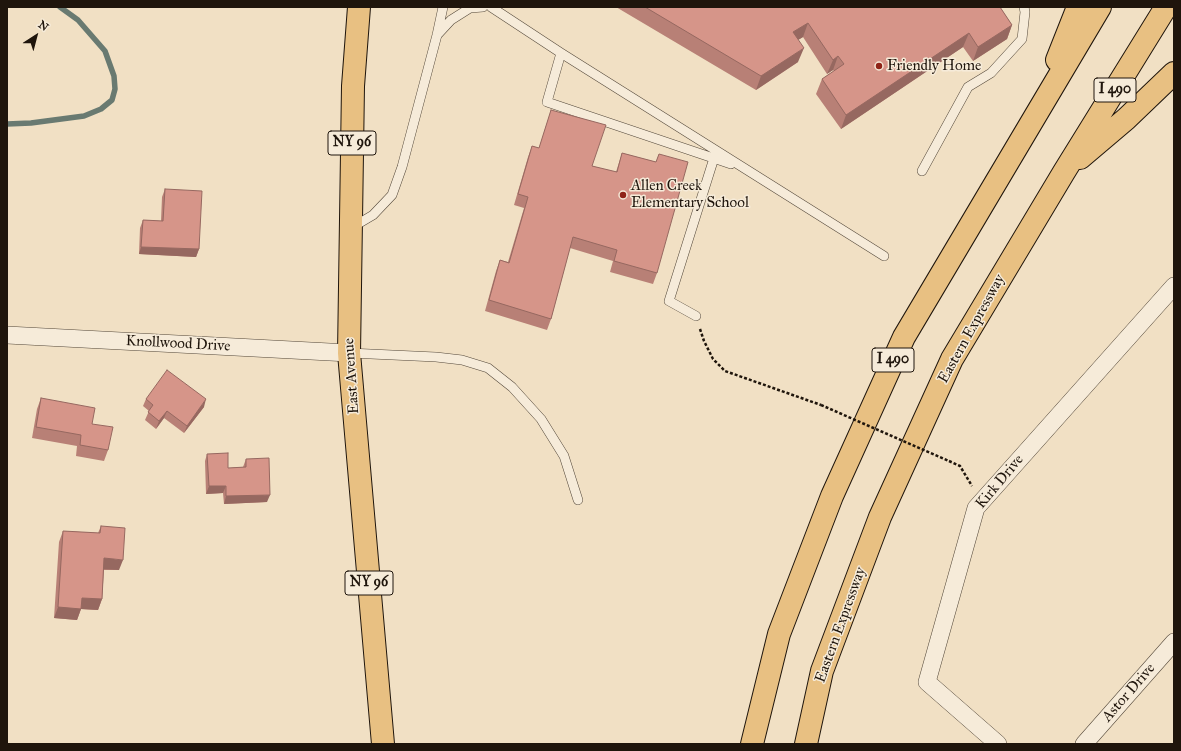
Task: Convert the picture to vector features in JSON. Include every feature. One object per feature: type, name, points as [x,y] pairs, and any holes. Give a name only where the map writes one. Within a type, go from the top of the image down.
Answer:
[{"type":"main road","name":"East Avenue","points":[[359,7],[353,86],[349,353],[383,744]]},
{"type":"main road","points":[[1032,124],[1078,7]]},
{"type":"main road","name":"I 490","points":[[752,744],[779,634],[832,496],[904,337],[1032,124],[1100,7]]},
{"type":"main road","name":"Eastern Expressway","points":[[806,744],[822,671],[880,517],[952,359],[1064,172],[1166,7]]},
{"type":"main road","points":[[1064,172],[1126,119],[1174,73]]},
{"type":"street","name":"Kirk Drive","points":[[998,744],[927,682],[976,508],[1174,286]]},
{"type":"street","name":"Knollwood Drive","points":[[7,334],[349,353]]},
{"type":"street","name":"Astor Drive","points":[[1084,744],[1174,642]]},
{"type":"lane","points":[[350,229],[373,215],[392,195],[402,167],[443,7]]},
{"type":"lane","points":[[437,35],[451,20],[470,8],[483,7]]},
{"type":"lane","points":[[491,7],[561,53],[884,256]]},
{"type":"lane","points":[[922,170],[968,87],[991,73],[1022,39],[1025,12],[1024,7]]},
{"type":"lane","points":[[561,53],[547,102],[746,169]]},
{"type":"lane","points":[[696,316],[670,301],[714,158]]},
{"type":"lane","points":[[349,353],[436,357],[462,360],[488,368],[512,387],[541,419],[564,456],[578,500]]},
{"type":"path","points":[[696,316],[704,342],[713,359],[725,370],[821,406],[960,466],[982,502]]},
{"type":"building","name":"Friendly Home","points":[[645,7],[1000,7],[1012,25],[978,47],[969,33],[846,115],[822,79],[844,64],[838,56],[833,60],[808,23],[793,32],[804,48],[761,76]]},
{"type":"building","points":[[551,110],[606,125],[592,166],[617,172],[622,153],[656,162],[659,154],[688,162],[657,273],[614,261],[617,250],[573,237],[551,319],[489,300],[500,260],[509,263],[528,197],[518,194],[532,146],[539,148]]},
{"type":"building","points":[[165,189],[202,191],[199,249],[141,247],[143,220],[163,221]]},
{"type":"building","points":[[167,370],[206,399],[187,426],[167,411],[159,421],[148,412],[153,405],[146,399]]},
{"type":"building","points":[[41,398],[95,408],[92,424],[113,427],[108,450],[80,445],[81,435],[36,427]]},
{"type":"building","points":[[228,453],[228,468],[246,467],[246,459],[269,458],[270,495],[226,496],[226,486],[209,486],[207,454]]},
{"type":"building","points":[[101,526],[125,528],[123,560],[104,558],[102,599],[82,598],[81,609],[58,607],[63,531],[100,533]]},
{"type":"waterway","points":[[7,124],[31,123],[84,116],[101,109],[112,100],[115,89],[114,76],[105,51],[78,20],[60,7]]},
{"type":"place","name":"Friendly Home","points":[[879,66]]},
{"type":"place","name":"Allen Creek Elementary School","points":[[623,195]]}]
